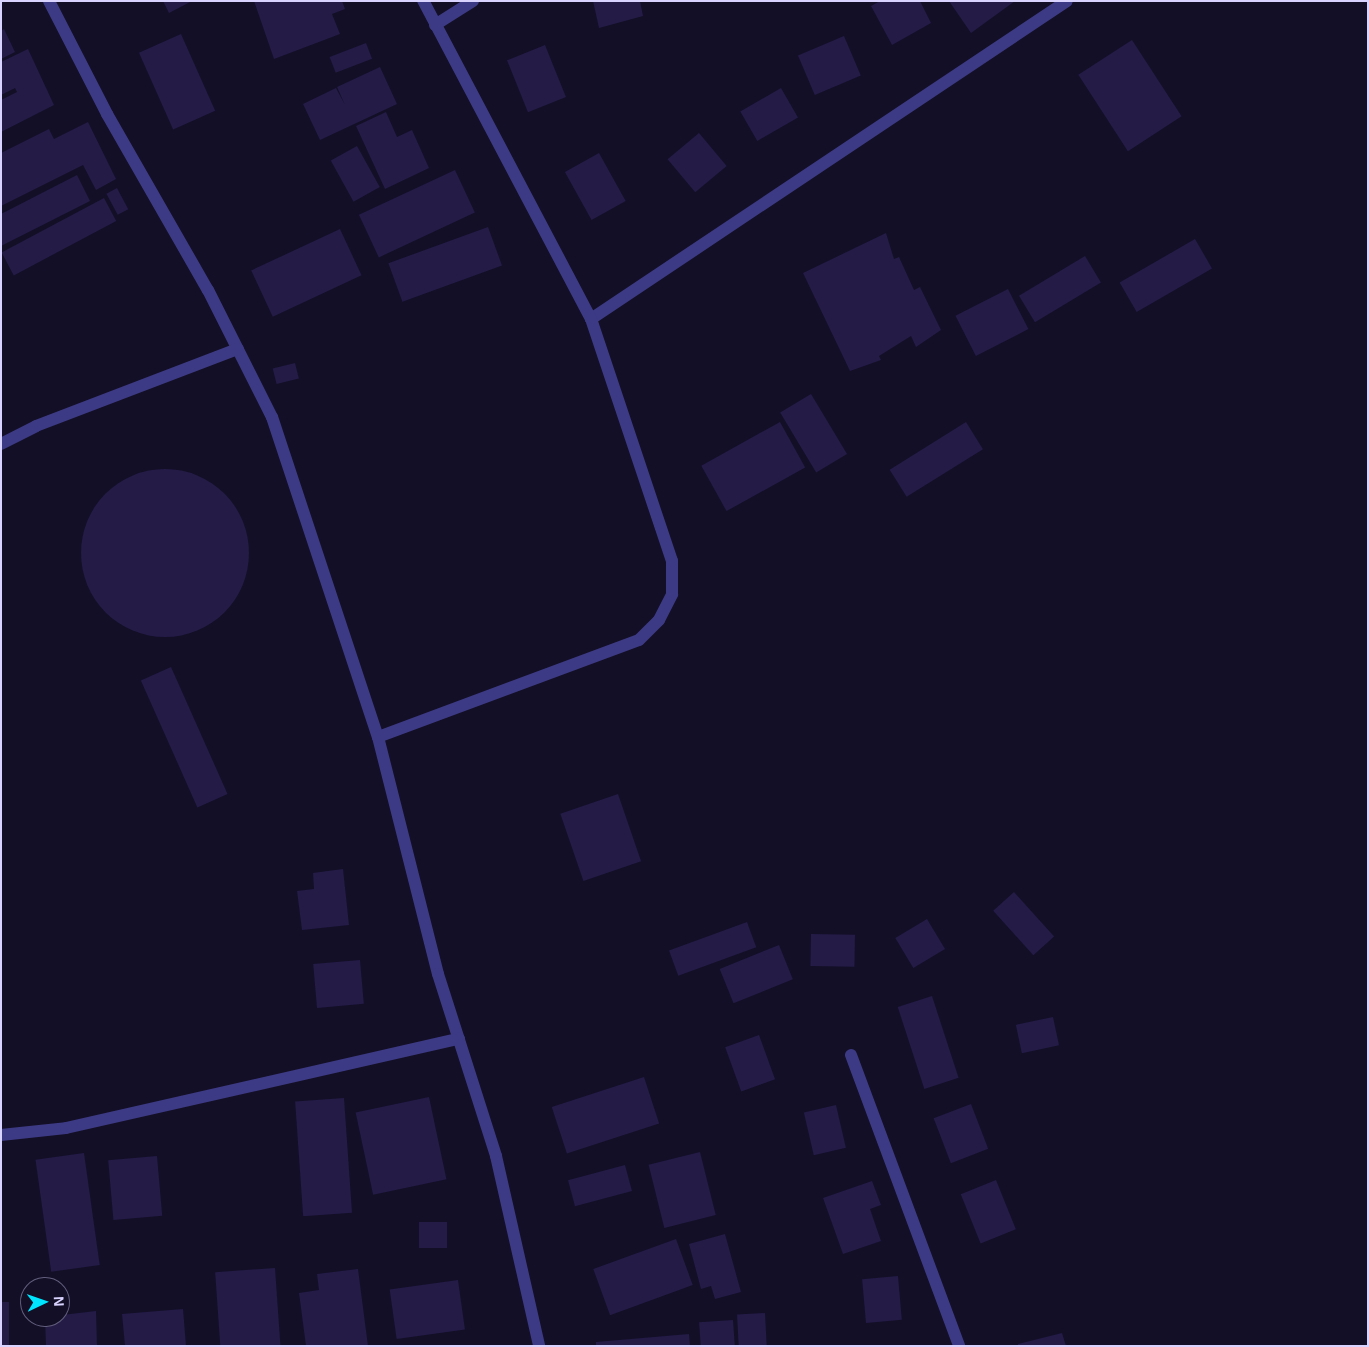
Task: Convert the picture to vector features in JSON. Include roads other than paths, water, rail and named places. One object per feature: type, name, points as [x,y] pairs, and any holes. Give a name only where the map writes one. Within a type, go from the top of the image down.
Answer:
[{"type":"street","points":[[50,1],[238,349],[272,417],[378,737],[459,1038],[496,1156],[539,1346]]},
{"type":"street","points":[[378,737],[639,640],[659,620],[672,594],[672,561],[590,319],[423,1]]},
{"type":"street","points":[[435,25],[473,1]]},
{"type":"street","points":[[590,319],[1067,1]]},
{"type":"street","points":[[1,444],[36,426],[238,349]]},
{"type":"street","points":[[1,1135],[66,1128],[459,1038]]},
{"type":"street","points":[[851,1055],[959,1346]]}]
